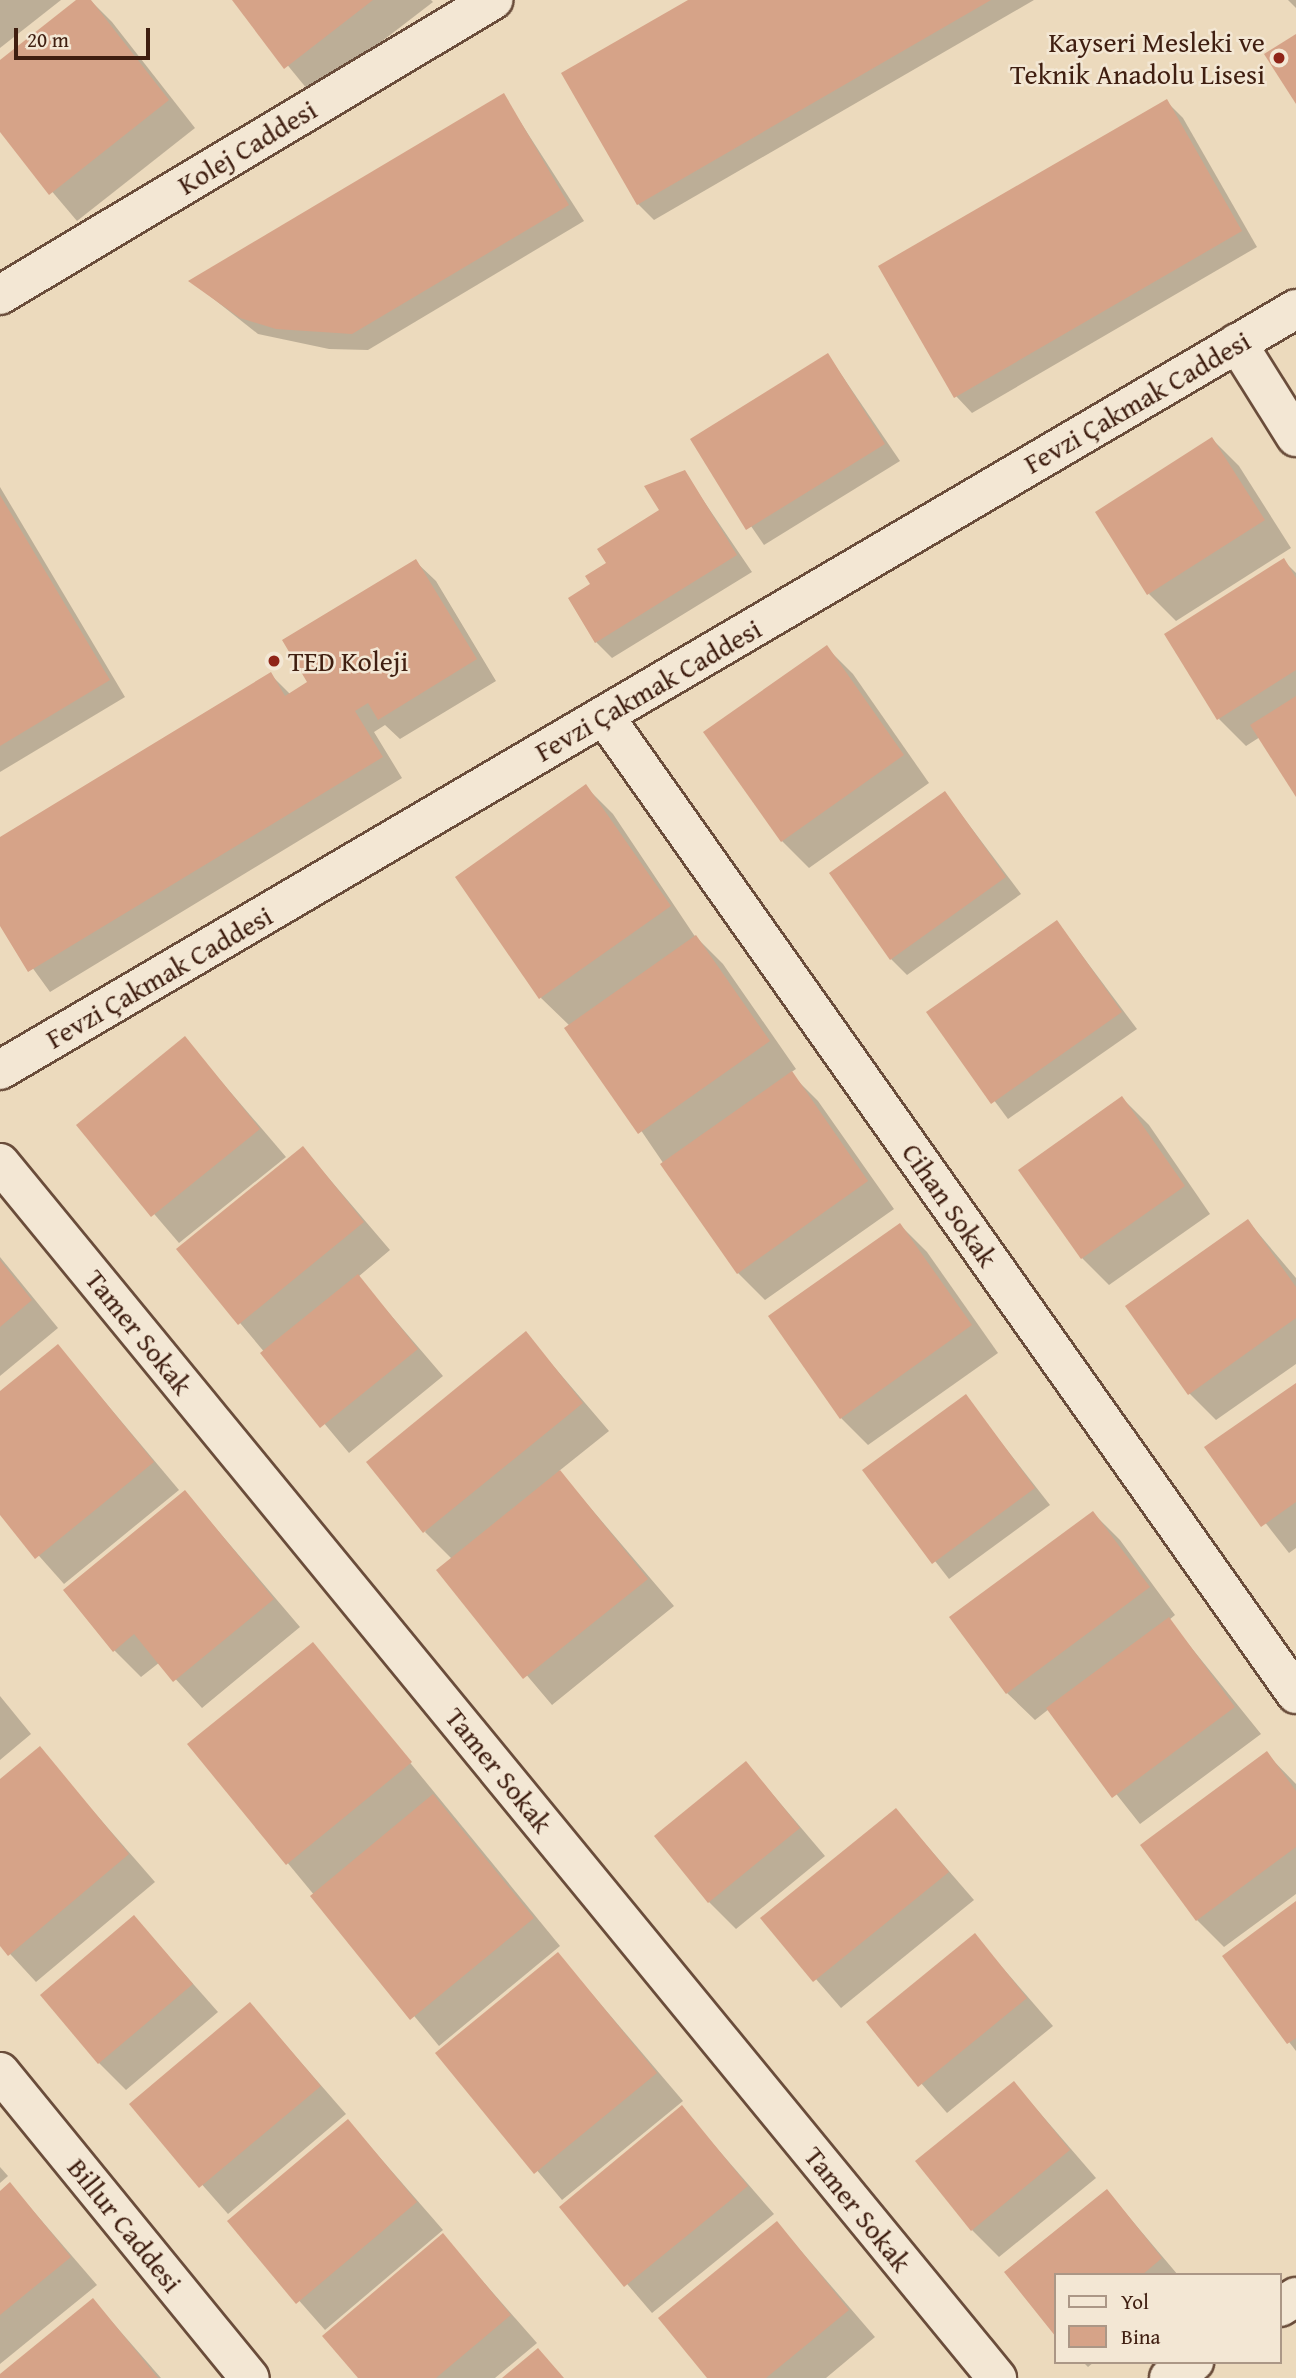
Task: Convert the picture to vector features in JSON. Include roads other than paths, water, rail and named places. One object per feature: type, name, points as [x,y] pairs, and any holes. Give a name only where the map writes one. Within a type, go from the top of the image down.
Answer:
[{"type":"street","name":"Kolej Caddesi","points":[[5,283],[493,0]]},
{"type":"street","name":"Fevzi Çakmak Caddesi","points":[[0,1070],[1296,309]]},
{"type":"street","points":[[1237,343],[1296,437]]},
{"type":"street","name":"Cihan Sokak","points":[[604,716],[1296,1694]]},
{"type":"street","name":"Tamer Sokak","points":[[0,1163],[997,2378]]},
{"type":"street","name":"Billur Caddesi","points":[[0,2072],[250,2378]]},
{"type":"street","points":[[1169,2378],[1191,2364]]},
{"type":"place","name":"Kayseri Mesleki ve Teknik Anadolu Lisesi","points":[[1279,58]]},
{"type":"place","name":"TED Koleji","points":[[274,661]]}]
